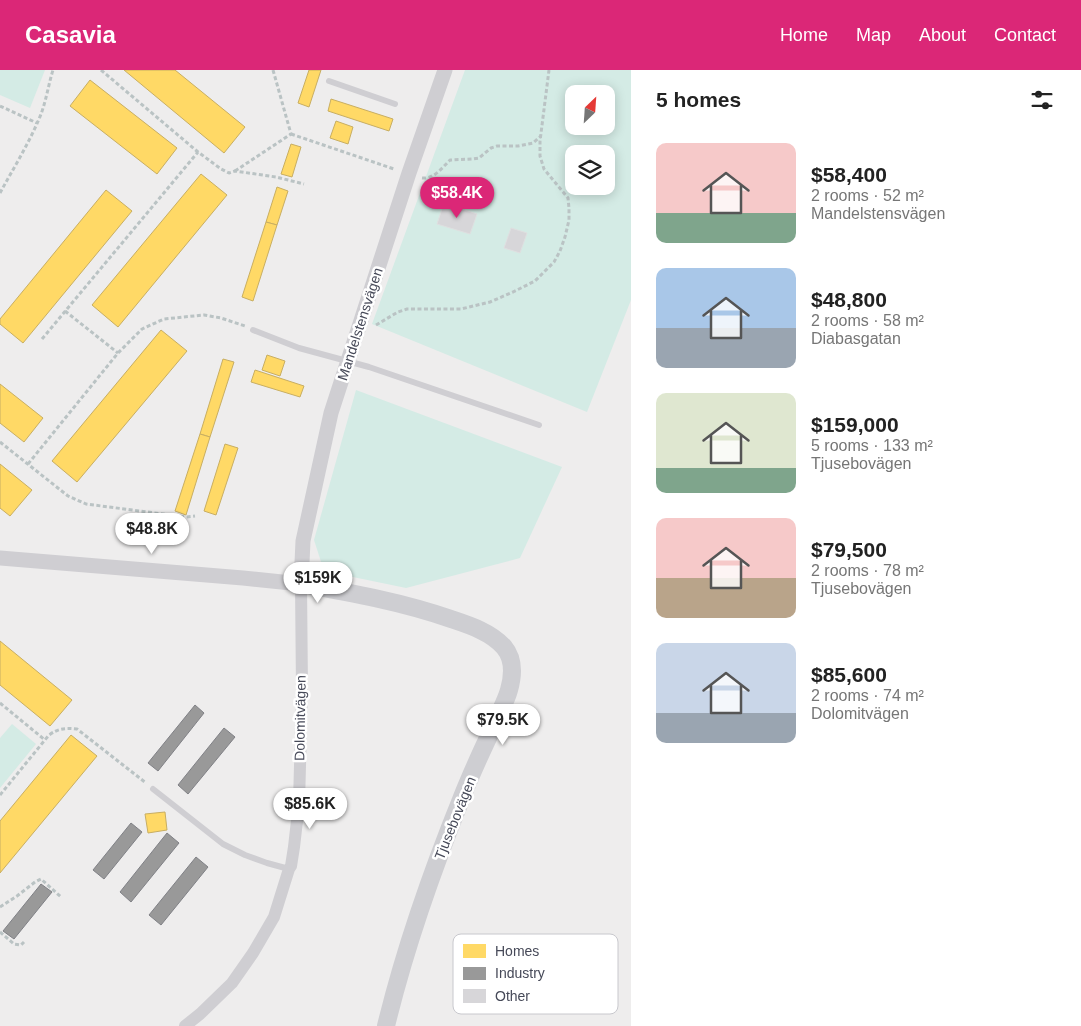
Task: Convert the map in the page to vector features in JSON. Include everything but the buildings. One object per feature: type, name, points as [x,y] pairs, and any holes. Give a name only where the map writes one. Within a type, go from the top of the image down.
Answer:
[{"type":"main road","name":"Tjusebovägen","points":[[301,584],[406,604],[472,626],[495,639],[505,648],[513,673],[509,692],[462,796],[432,873],[408,946],[386,1026]]},
{"type":"street","name":"Mandelstensvägen","points":[[301,584],[303,541],[331,413],[409,173],[445,70]]},
{"type":"street","points":[[0,558],[301,584]]},
{"type":"street","name":"Dolomitvägen","points":[[185,1026],[232,983],[253,953],[274,916],[291,866],[299,804],[302,690],[301,584]]},
{"type":"lane","points":[[328,81],[395,104]]},
{"type":"lane","points":[[253,330],[299,348],[369,367],[539,425]]},
{"type":"lane","points":[[153,789],[223,844],[245,855],[289,869]]},
{"type":"path","points":[[0,193],[37,123],[45,102],[53,70]]},
{"type":"path","points":[[101,70],[198,152],[221,169],[229,173],[235,172],[276,177],[304,184]]},
{"type":"path","points":[[273,70],[291,134]]},
{"type":"path","points":[[355,338],[388,317],[407,309],[461,309],[490,302],[535,281],[554,262],[565,237],[569,220],[569,208],[568,198],[544,169],[540,156],[540,136],[550,70]]},
{"type":"path","points":[[0,106],[37,123]]},
{"type":"path","points":[[235,172],[291,134]]},
{"type":"path","points":[[291,134],[424,179],[435,175],[450,160],[479,158],[491,148],[533,143],[540,136]]},
{"type":"path","points":[[42,339],[198,152]]},
{"type":"path","points":[[65,311],[118,353]]},
{"type":"path","points":[[28,464],[118,353],[142,329],[164,318],[204,316],[235,322],[253,330]]},
{"type":"path","points":[[0,442],[68,496],[86,504],[186,517],[195,516]]},
{"type":"path","points":[[0,703],[45,740]]},
{"type":"path","points":[[0,795],[45,740],[54,731],[64,728],[77,729],[153,789]]},
{"type":"path","points":[[0,907],[41,879],[61,897]]},
{"type":"path","points":[[0,932],[14,944],[21,945],[24,942]]},
{"type":"green space","points":[[0,70],[45,70],[30,108],[0,95]]},
{"type":"green space","points":[[465,70],[631,70],[631,300],[587,412],[372,324]]},
{"type":"green space","points":[[356,390],[562,467],[520,558],[406,588],[324,571],[314,540]]},
{"type":"green space","points":[[12,724],[36,744],[0,788],[0,738]]}]
